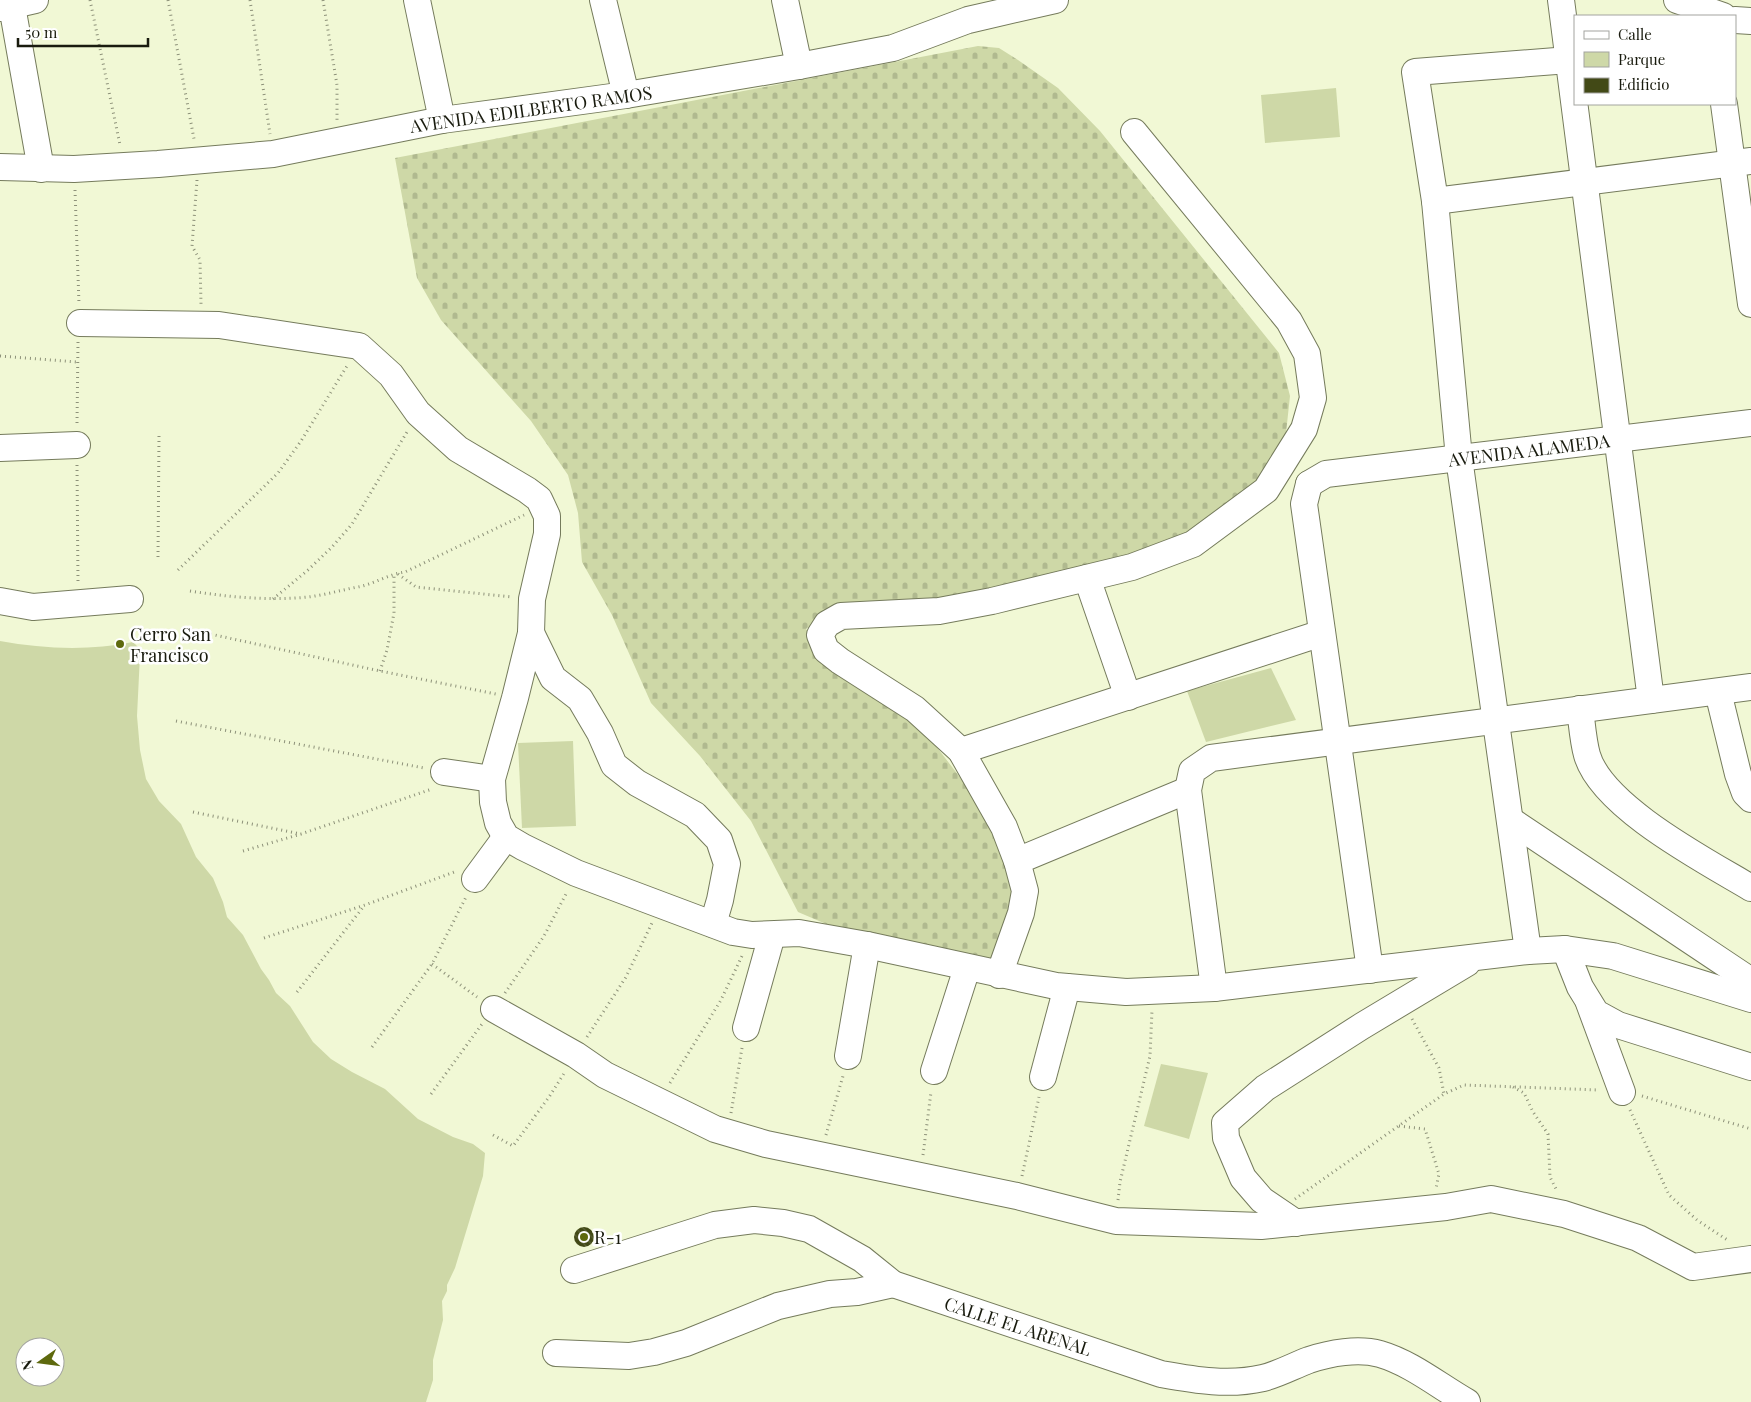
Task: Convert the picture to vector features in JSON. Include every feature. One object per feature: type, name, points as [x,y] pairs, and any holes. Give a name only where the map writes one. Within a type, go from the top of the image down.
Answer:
[{"type":"street","points":[[417,0],[442,120]]},
{"type":"street","points":[[603,0],[626,95]]},
{"type":"street","points":[[785,0],[799,66]]},
{"type":"street","name":"AVENIDA EDILBERTO RAMOS","points":[[0,168],[74,169],[273,154],[442,120],[626,95],[893,48],[965,10],[1055,0]]},
{"type":"street","points":[[1561,0],[1574,100]]},
{"type":"street","points":[[1678,0],[1720,15]]},
{"type":"street","points":[[1731,15],[1735,0]]},
{"type":"street","points":[[16,5],[41,168]]},
{"type":"street","points":[[1736,20],[1751,21]]},
{"type":"street","points":[[1528,951],[1459,458],[1435,201],[1415,72],[1569,60]]},
{"type":"street","points":[[1575,105],[1651,700]]},
{"type":"street","points":[[1724,105],[1741,162],[1751,304]]},
{"type":"street","points":[[1134,132],[1289,321],[1307,354],[1313,398],[1304,429],[1266,490]]},
{"type":"street","points":[[1435,201],[1741,162]]},
{"type":"street","points":[[80,323],[219,325],[359,346],[391,375],[418,413],[458,449],[528,490],[539,499],[547,516],[547,534],[532,599],[531,634],[492,779],[493,802],[498,823],[506,837],[576,873],[734,932],[762,935],[798,934],[867,945],[999,975],[1067,987],[1126,992],[1214,988],[1528,951],[1565,949],[1613,956],[1751,999]]},
{"type":"street","name":"AVENIDA ALAMEDA","points":[[1309,484],[1326,474],[1751,423]]},
{"type":"street","points":[[0,448],[77,445]]},
{"type":"street","points":[[999,975],[1021,913],[1025,891],[1018,861],[1004,827],[962,751],[915,709],[826,650],[820,635],[826,624],[841,616],[938,611],[992,601],[1132,567],[1193,544],[1266,490],[1293,482],[1309,484],[1304,504],[1370,970]]},
{"type":"street","points":[[1087,578],[1128,697]]},
{"type":"street","points":[[0,601],[33,607],[130,599]]},
{"type":"street","points":[[962,751],[1322,633]]},
{"type":"street","points":[[531,634],[553,678],[580,699],[600,733],[614,765],[637,783],[695,815],[719,840],[727,864],[714,924]]},
{"type":"street","points":[[1214,988],[1188,790],[1192,772],[1211,758],[1751,687]]},
{"type":"street","points":[[1718,692],[1738,774],[1745,793],[1751,799]]},
{"type":"street","points":[[1580,710],[1587,756],[1600,780],[1648,826],[1751,888]]},
{"type":"street","points":[[444,772],[492,779]]},
{"type":"street","points":[[1018,861],[1188,790]]},
{"type":"street","points":[[1510,820],[1751,981]]},
{"type":"street","points":[[475,879],[506,837]]},
{"type":"street","points":[[746,1028],[762,935]]},
{"type":"street","points":[[848,1056],[867,945]]},
{"type":"street","points":[[1565,949],[1580,987],[1596,1012],[1618,1025],[1751,1067]]},
{"type":"street","points":[[1288,1217],[1262,1200],[1244,1178],[1226,1138],[1225,1123],[1235,1112],[1265,1088],[1403,1001],[1476,958]]},
{"type":"street","points":[[934,1071],[967,968]]},
{"type":"street","points":[[1043,1077],[1067,987]]},
{"type":"street","points":[[1587,998],[1622,1092]]},
{"type":"street","points":[[494,1009],[576,1054],[605,1075],[715,1129],[766,1144],[1018,1196],[1116,1221],[1261,1226],[1288,1217],[1431,1208],[1491,1199],[1570,1216],[1638,1238],[1693,1267],[1742,1251]]},
{"type":"street","name":"CALLE EL ARENAL","points":[[574,1270],[715,1226],[754,1220],[783,1223],[809,1229],[862,1259],[893,1284],[1161,1374],[1201,1382],[1232,1382],[1263,1378],[1309,1360],[1331,1354],[1359,1352],[1379,1354],[1395,1360],[1467,1402]]},
{"type":"street","points":[[556,1353],[629,1356],[654,1352],[686,1343],[786,1304],[830,1294],[857,1292],[893,1284]]},
{"type":"path","points":[[90,0],[124,165]]},
{"type":"path","points":[[250,0],[273,154]]},
{"type":"path","points":[[324,0],[337,85],[337,141]]},
{"type":"path","points":[[78,582],[77,445],[80,323]]},
{"type":"path","points":[[178,570],[278,473],[301,441],[359,346]]},
{"type":"path","points":[[0,356],[77,362]]},
{"type":"path","points":[[273,599],[332,547],[352,524],[418,413]]},
{"type":"path","points":[[158,557],[159,435]]},
{"type":"path","points":[[190,591],[224,596],[273,599],[311,597],[368,585],[405,572],[542,506]]},
{"type":"path","points":[[396,574],[416,587],[532,599]]},
{"type":"path","points":[[380,671],[387,650],[394,613],[396,574]]},
{"type":"path","points":[[201,632],[515,698]]},
{"type":"path","points":[[176,720],[444,772],[441,786],[301,834],[243,851]]},
{"type":"path","points":[[193,812],[301,834]]},
{"type":"path","points":[[264,938],[365,905],[464,868],[475,879],[432,964],[372,1047]]},
{"type":"path","points":[[431,1094],[494,1009],[544,936],[576,873]]},
{"type":"path","points":[[297,992],[365,905]]},
{"type":"path","points":[[658,1101],[762,935]]},
{"type":"path","points":[[432,964],[494,1009]]},
{"type":"path","points":[[1116,1221],[1120,1182],[1150,1056],[1154,990]]},
{"type":"path","points":[[1403,1001],[1423,1042],[1439,1068],[1444,1094]]},
{"type":"path","points":[[727,1133],[746,1028]]},
{"type":"path","points":[[821,1154],[848,1056]]},
{"type":"path","points":[[921,1175],[934,1071]]},
{"type":"path","points":[[1018,1196],[1043,1077]]},
{"type":"path","points":[[1288,1217],[1399,1126],[1444,1094],[1464,1085],[1622,1092],[1657,1100],[1751,1129]]},
{"type":"path","points":[[1512,1087],[1524,1093],[1533,1112],[1548,1134],[1550,1177],[1570,1216]]},
{"type":"path","points":[[1622,1092],[1669,1195],[1697,1220],[1742,1251]]},
{"type":"path","points":[[1399,1126],[1426,1129],[1439,1174],[1431,1208]]},
{"type":"green space","points":[[978,46],[999,48],[1018,60],[1058,88],[1100,131],[1279,353],[1290,396],[1286,433],[1265,475],[1192,538],[1007,589],[818,619],[806,629],[823,653],[919,724],[992,819],[1020,890],[997,968],[826,924],[798,912],[751,821],[700,756],[651,703],[612,615],[582,562],[578,513],[568,475],[531,421],[441,320],[417,278],[395,158]]},
{"type":"green space","points":[[1336,88],[1340,137],[1265,143],[1261,95]]},
{"type":"green space","points":[[0,641],[66,648],[100,647],[133,642],[138,647],[140,655],[137,716],[140,750],[146,779],[159,801],[181,824],[196,857],[213,878],[227,917],[243,935],[276,993],[290,1006],[313,1042],[331,1059],[385,1089],[418,1119],[453,1137],[473,1144],[485,1153],[483,1176],[455,1268],[442,1301],[443,1320],[433,1360],[433,1380],[426,1402],[0,1402]]},
{"type":"green space","points":[[1271,668],[1296,720],[1206,742],[1187,691]]},
{"type":"green space","points":[[573,741],[576,826],[522,828],[518,743]]},
{"type":"green space","points":[[1161,1064],[1208,1073],[1189,1139],[1144,1126]]},
{"type":"building","name":"R-1","points":[[584,1227],[591,1230],[594,1237],[591,1244],[584,1247],[577,1244],[574,1237],[577,1230]]},
{"type":"place","name":"Cerro San Francisco","points":[[120,644]]},
{"type":"place","name":"R-1","points":[[584,1237]]}]
